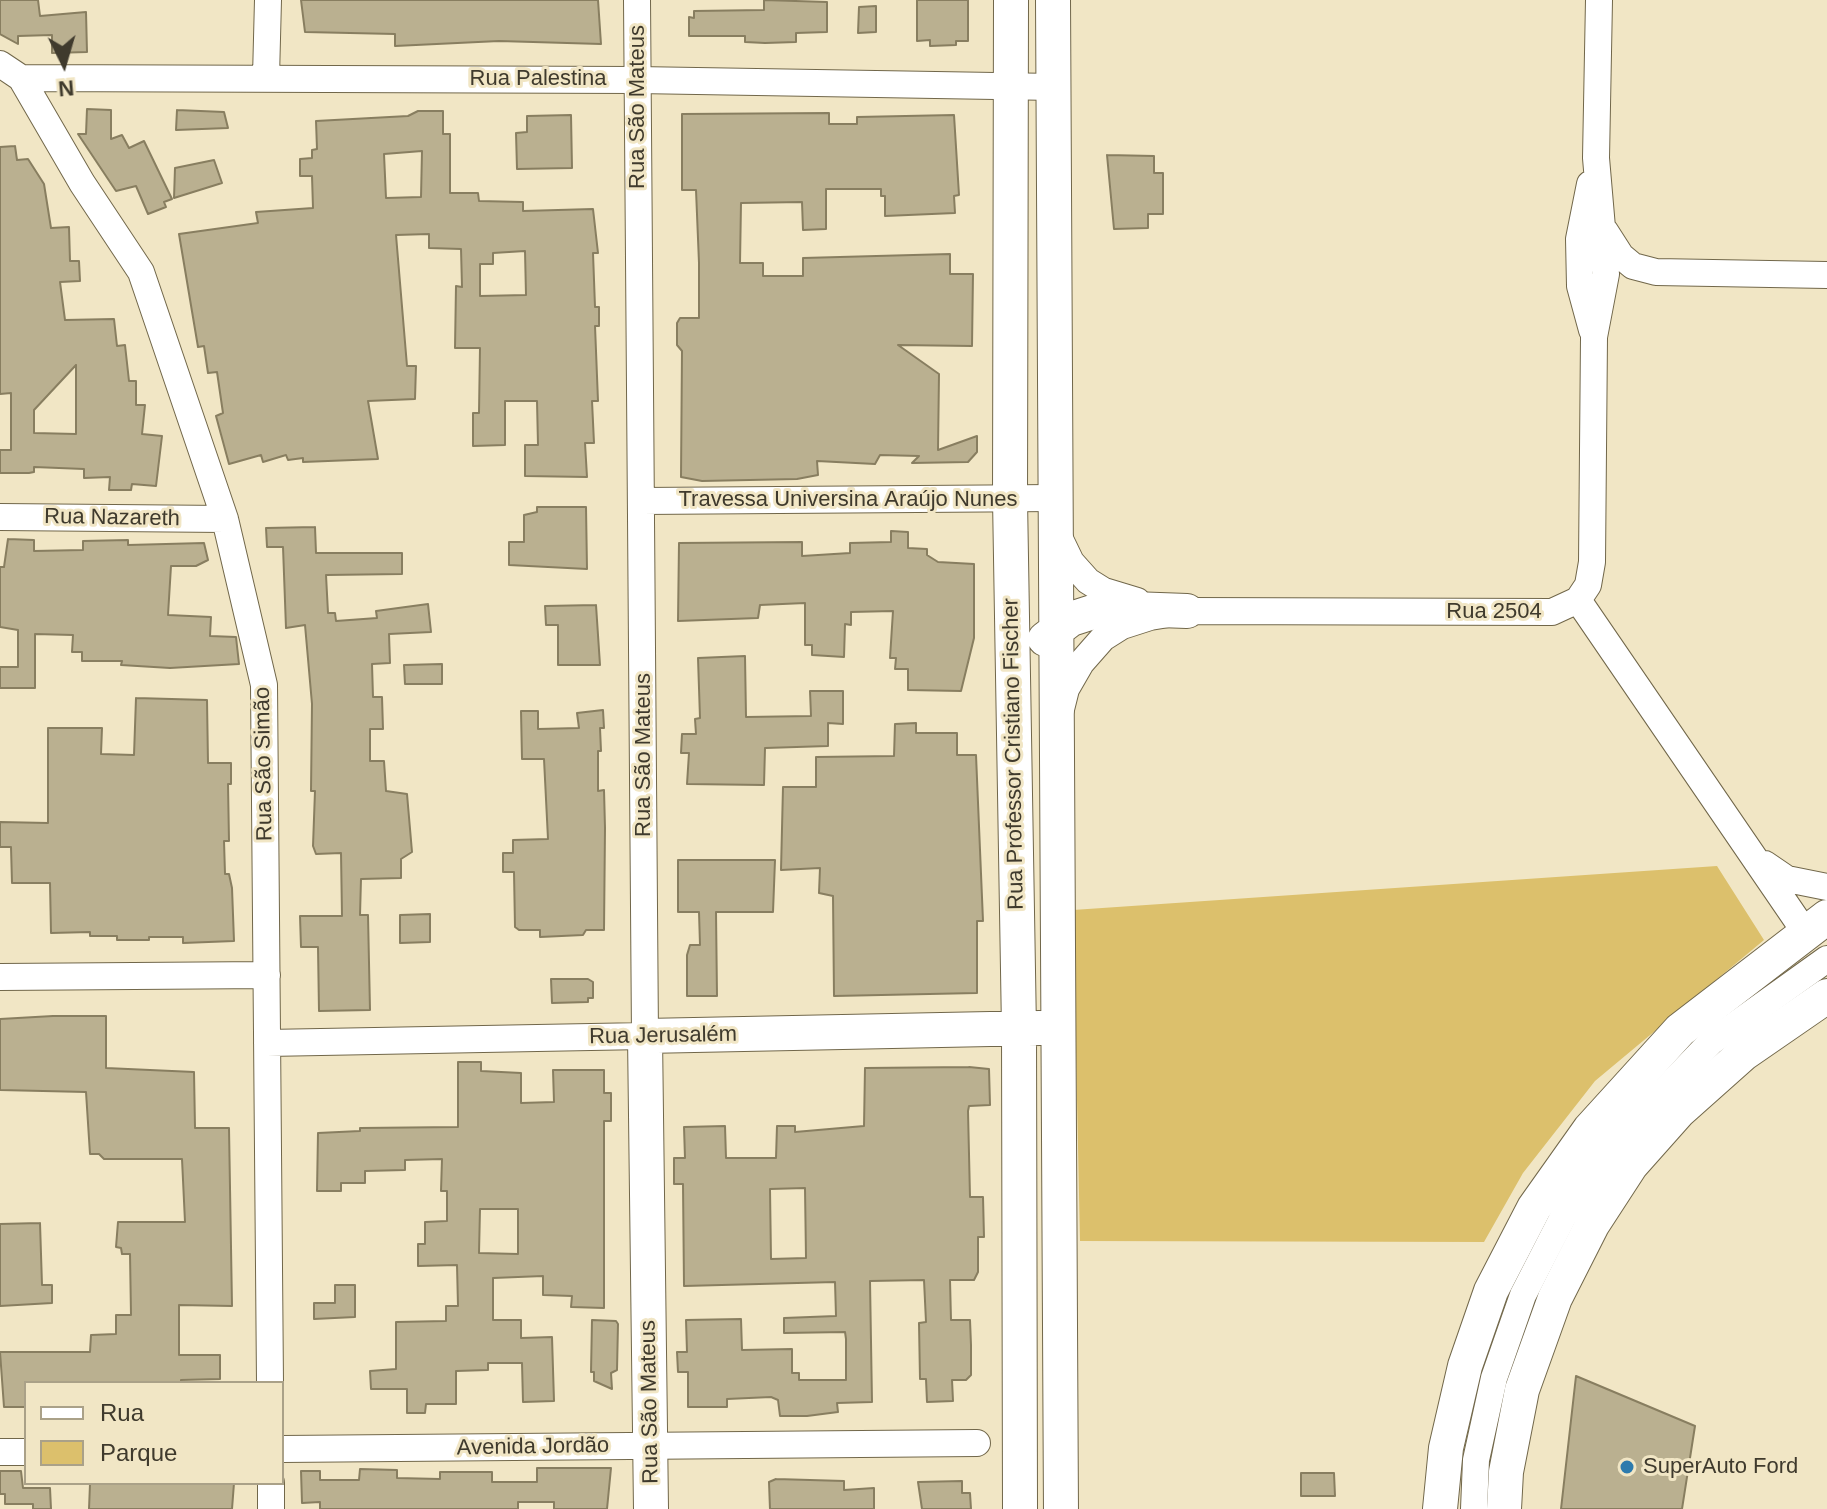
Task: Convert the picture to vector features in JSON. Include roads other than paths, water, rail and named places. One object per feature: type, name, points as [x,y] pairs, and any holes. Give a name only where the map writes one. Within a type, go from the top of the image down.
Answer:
[{"type":"main road","name":"Rua Professor Cristiano Fischer","points":[[1011,0],[1010,499],[1019,1029],[1020,1509]]},
{"type":"main road","name":"Rua Professor Cristiano Fischer","points":[[1053,0],[1061,1509]]},
{"type":"main road","points":[[1013,701],[1022,669],[1037,647],[1058,628],[1084,614],[1105,608],[1187,611]]},
{"type":"main road","points":[[1440,1509],[1446,1448],[1465,1366],[1491,1291],[1534,1208],[1590,1129],[1680,1030],[1816,924]]},
{"type":"main road","points":[[1504,1509],[1506,1472],[1522,1390],[1555,1298],[1592,1225],[1631,1165],[1679,1111],[1743,1054],[1827,996]]},
{"type":"main road","name":"Rua Jerusalém","points":[[645,1036],[1060,1027]]},
{"type":"main road","name":"Rua São Mateus","points":[[645,1036],[651,1509]]},
{"type":"street","points":[[266,77],[268,0]]},
{"type":"street","name":"Rua São Mateus","points":[[637,0],[645,1036]]},
{"type":"street","points":[[1599,0],[1596,158],[1606,274],[1594,337],[1592,562],[1588,585],[1578,600],[1759,859],[1816,924]]},
{"type":"street","name":"Rua Palestina","points":[[11,71],[1055,87]]},
{"type":"street","name":"Rua São Simão","points":[[11,71],[141,272],[225,519],[264,685],[270,1381]]},
{"type":"street","points":[[1594,337],[1580,286],[1579,239],[1596,158]]},
{"type":"street","points":[[1602,222],[1608,241],[1621,256],[1633,266],[1656,272],[1827,275]]},
{"type":"street","points":[[1594,337],[1603,314],[1616,295],[1656,272]]},
{"type":"street","name":"Travessa Universina Araújo Nunes","points":[[642,501],[1010,499],[1055,513]]},
{"type":"street","name":"Rua 2504","points":[[1055,513],[1071,562],[1096,586],[1127,599],[1187,611]]},
{"type":"street","name":"Rua Nazareth","points":[[0,517],[225,519]]},
{"type":"street","name":"Rua 2504","points":[[1058,722],[1066,689],[1081,663],[1103,638],[1122,626],[1150,617],[1187,611],[1552,612],[1578,600]]},
{"type":"street","points":[[1759,859],[1787,879],[1827,887]]},
{"type":"street","points":[[1474,1509],[1476,1460],[1494,1378],[1523,1295],[1563,1217],[1610,1147],[1711,1042],[1827,959]]},
{"type":"street","points":[[0,977],[267,975]]},
{"type":"street","name":"Rua Jerusalém","points":[[267,1043],[645,1036]]},
{"type":"street","name":"Avenida Jordão","points":[[284,1449],[977,1443]]},
{"type":"street","points":[[0,1452],[24,1452]]},
{"type":"street","points":[[271,1485],[271,1509]]},
{"type":"place","name":"SuperAuto Ford","points":[[1627,1467]]}]
